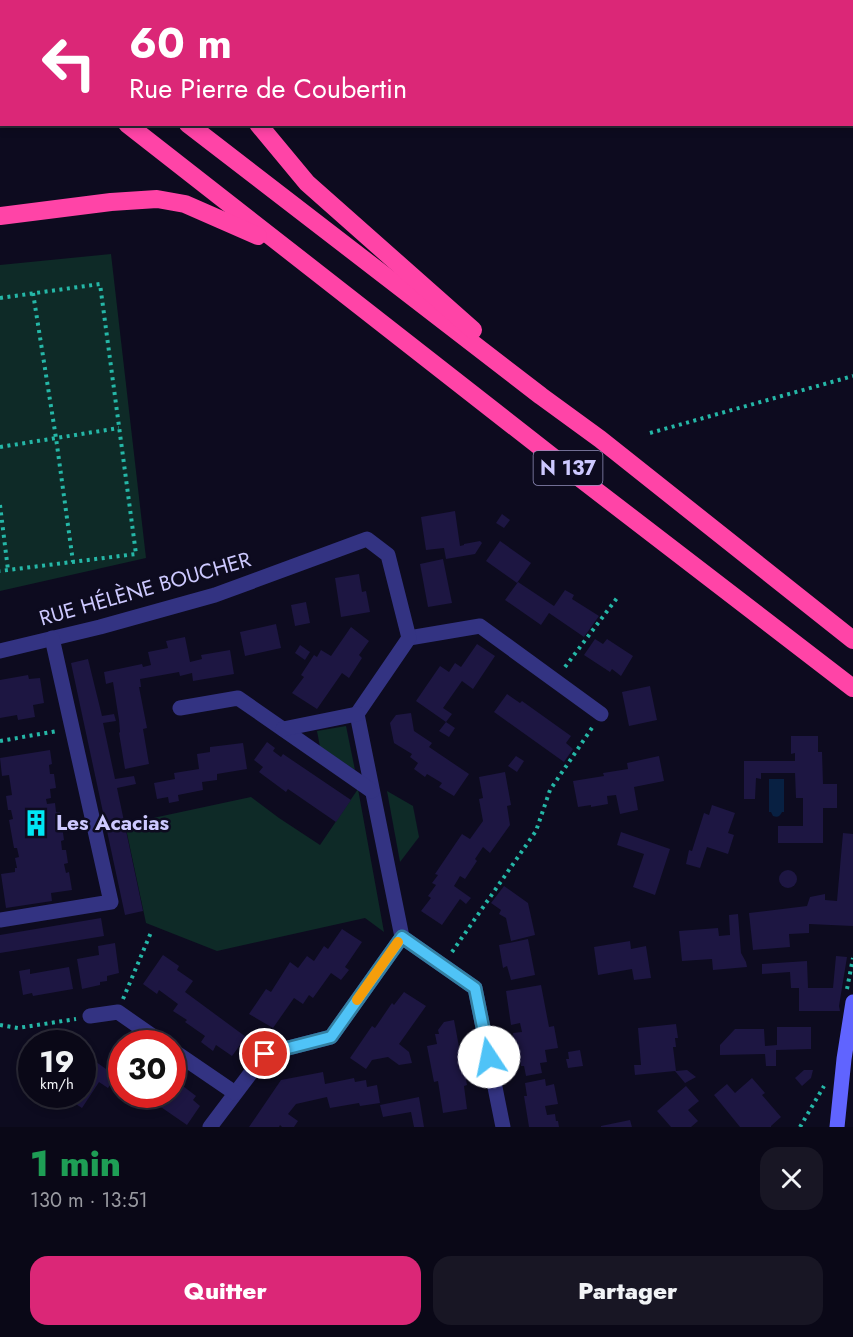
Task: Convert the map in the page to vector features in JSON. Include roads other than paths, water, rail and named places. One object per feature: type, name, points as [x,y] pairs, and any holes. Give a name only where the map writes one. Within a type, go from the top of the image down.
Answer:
[{"type":"highway","name":"N 137","points":[[130,126],[853,688]]},
{"type":"highway","name":"N 137","points":[[191,126],[600,439],[853,640]]},
{"type":"highway","points":[[260,126],[307,183],[489,344],[541,396]]},
{"type":"highway","points":[[0,216],[111,202],[157,199],[185,204],[284,247]]},
{"type":"street","name":"RUE HÉLÈNE BOUCHER","points":[[0,651],[100,627],[215,595],[367,539],[388,555],[409,638]]},
{"type":"street","points":[[283,729],[357,714],[409,638],[480,626],[602,714]]},
{"type":"street","points":[[0,920],[111,902],[52,638]]},
{"type":"street","points":[[180,708],[238,698],[372,791]]},
{"type":"street","points":[[357,714],[402,937],[475,988],[503,1127]]},
{"type":"street","points":[[210,1127],[265,1054],[331,1037],[402,937]]},
{"type":"street","points":[[837,1127],[853,1002]]},
{"type":"street","points":[[90,1016],[118,1012],[144,1030]]},
{"type":"street","points":[[186,1060],[235,1093]]},
{"type":"water","points":[[769,779],[784,779],[784,812],[778,817],[769,812]]},
{"type":"place","name":"Les Acacias","points":[[36,823]]}]
